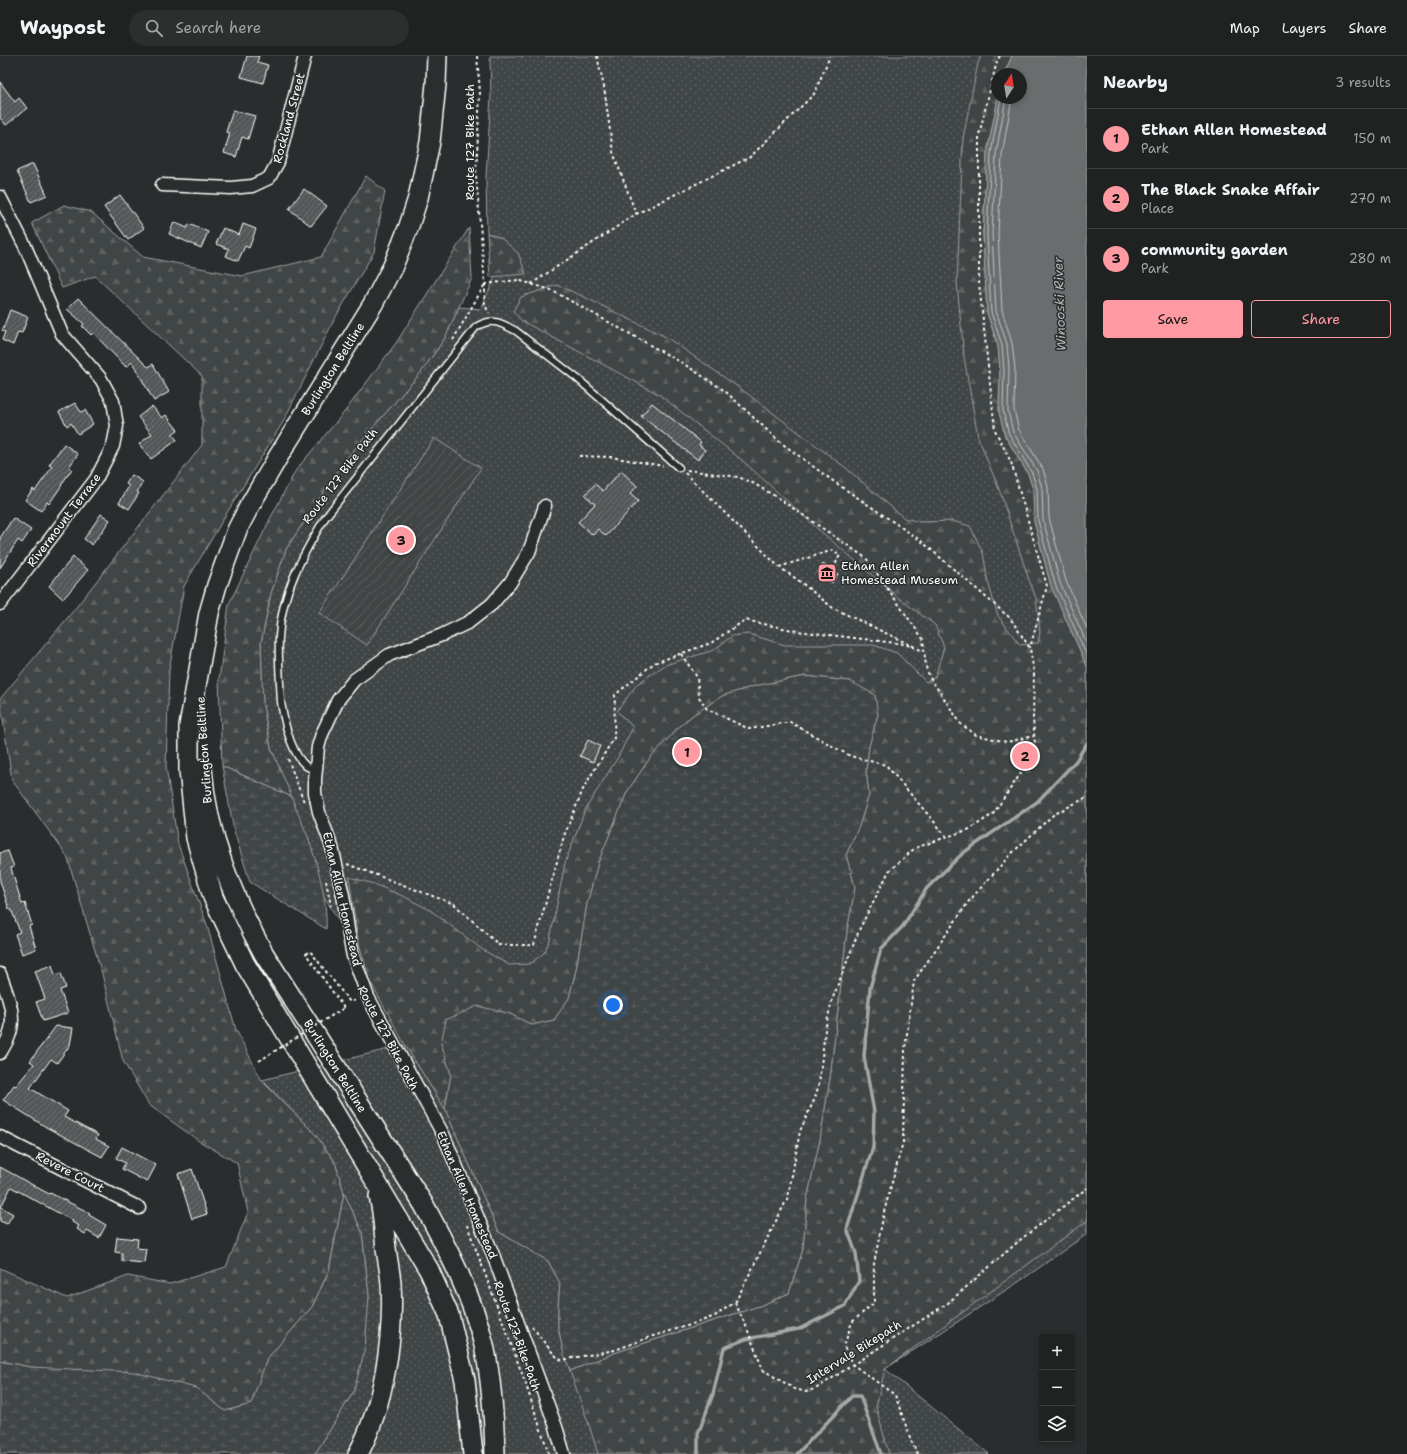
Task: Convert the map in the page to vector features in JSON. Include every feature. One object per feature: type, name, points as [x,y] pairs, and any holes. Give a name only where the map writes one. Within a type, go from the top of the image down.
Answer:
[{"type":"main road","name":"Burlington Beltline","points":[[437,56],[434,113],[423,177],[409,226],[393,266],[373,304],[250,505],[237,530],[217,585],[210,613],[189,726],[189,770],[196,838],[213,897],[245,964],[429,1270],[449,1315],[465,1380],[474,1454]]},
{"type":"main road","name":"Burlington Beltline","points":[[199,671],[204,790],[212,832],[220,859],[235,897],[264,954],[424,1205],[453,1260],[468,1295],[484,1345],[492,1396],[495,1454]]},
{"type":"main road","points":[[358,1454],[380,1395],[390,1340],[392,1311],[391,1283],[385,1239],[384,1214],[376,1183]]},
{"type":"street","name":"Rockland Street","points":[[162,185],[231,188],[252,186],[269,178],[278,162],[305,56]]},
{"type":"street","name":"Rivermount Terrace","points":[[0,197],[25,246],[62,334],[101,380],[113,401],[117,426],[113,446],[96,479],[0,604]]},
{"type":"street","name":"Ethan Allen Homestead","points":[[546,506],[528,552],[510,582],[492,604],[469,622],[442,635],[389,655],[354,680],[338,700],[327,722],[318,747],[315,770],[315,793],[332,847],[343,895],[350,943],[368,997],[444,1136],[492,1252],[554,1421],[564,1454]]},
{"type":"street","points":[[0,974],[9,999],[13,1020],[9,1037],[0,1053]]},
{"type":"street","name":"Revere Court","points":[[0,1137],[139,1208]]},
{"type":"lane","points":[[315,770],[307,767],[295,752],[281,702],[279,637],[284,608],[290,586],[312,540],[325,518],[476,327],[483,322],[492,321],[506,326],[516,332],[578,378],[680,468]]},
{"type":"path","name":"Route 127 Bike Path","points":[[477,56],[480,92],[476,175],[485,284],[485,305],[492,321]]},
{"type":"path","points":[[597,56],[604,87],[613,152],[636,214]]},
{"type":"path","points":[[531,284],[636,214],[750,157],[814,94],[830,56]]},
{"type":"path","points":[[517,1321],[532,1326],[558,1359],[562,1360],[615,1350],[715,1316],[735,1303],[788,1197],[800,1131],[815,1098],[819,1084],[825,1030],[832,1000],[860,928],[889,872],[914,848],[970,829],[994,814],[1023,770],[1035,745],[1033,718],[1034,673],[1030,648],[1047,586],[1011,462],[995,430],[979,283],[979,135],[997,61],[1000,56]]},
{"type":"path","points":[[452,342],[485,284],[518,280],[551,290],[684,364],[725,391],[780,442],[833,481],[920,540],[1010,618],[1030,648]]},
{"type":"path","points":[[579,456],[611,457],[738,477],[751,482],[778,498],[866,558],[923,639],[926,667],[930,678],[961,724],[976,735],[1007,742],[1034,736]]},
{"type":"path","points":[[680,468],[779,567],[833,608],[924,651]]},
{"type":"path","points":[[779,567],[833,550],[840,555],[834,567]]},
{"type":"path","points":[[334,859],[454,904],[498,945],[534,945],[564,836],[584,787],[614,738],[615,695],[654,663],[711,643],[745,620],[797,631],[904,644],[924,651]]},
{"type":"path","points":[[681,654],[697,677],[698,698],[707,710],[749,729],[790,722],[850,756],[886,765],[947,837]]},
{"type":"path","points":[[288,759],[304,804]]},
{"type":"path","points":[[918,1454],[912,1443],[895,1395],[852,1364],[844,1346],[852,1322],[874,1303],[874,1264],[884,1212],[903,1142],[905,1049],[914,981],[969,901],[1011,854],[1053,815],[1087,797]]},
{"type":"path","points":[[326,878],[332,907]]},
{"type":"path","points":[[259,1061],[344,1008],[306,954],[310,951],[350,1002],[356,1000]]},
{"type":"path","name":"Intervale Bikepath","points":[[735,1303],[746,1326],[763,1370],[795,1389],[806,1392],[816,1388],[948,1304],[1020,1240],[1087,1188]]},
{"type":"path","name":"Route 127 Bike Path","points":[[465,1220],[524,1379],[549,1454]]},
{"type":"green space","points":[[490,56],[1012,56],[1007,68],[991,68],[991,104],[997,104],[987,153],[1051,586],[1087,666],[1087,1234],[1023,1279],[885,1369],[989,1454],[315,1454],[354,1391],[369,1296],[362,1232],[344,1193],[335,1162],[315,1134],[262,1080],[405,1045],[445,1109],[499,1232],[548,1261],[560,1283],[558,1326],[563,1351],[560,1240],[462,1123],[317,885],[287,787],[271,748],[263,706],[261,643],[271,593],[286,549],[345,460],[422,371],[445,338],[459,307],[481,309],[496,274],[501,238],[487,233],[486,177],[491,96]]},
{"type":"green space","points":[[981,56],[1012,56],[1007,68],[991,68],[991,104],[997,104],[987,153],[983,234],[987,313],[998,346],[1000,370],[999,412],[1005,436],[1028,474],[1033,489],[1034,521],[1051,586],[1087,666],[1087,1221],[885,1369],[876,1407],[889,1454],[598,1454],[570,1371],[614,1353],[762,1305],[789,1293],[803,1249],[807,1199],[820,1139],[830,1078],[847,931],[855,887],[846,855],[859,826],[869,795],[866,770],[869,746],[878,714],[850,681],[805,676],[755,686],[722,696],[693,715],[681,725],[650,758],[627,792],[598,863],[587,904],[576,970],[569,998],[554,1020],[532,1025],[508,1013],[441,1043],[451,1074],[445,1109],[405,1045],[370,981],[358,940],[349,877],[374,884],[405,897],[430,910],[483,950],[509,965],[530,964],[544,953],[550,940],[565,863],[585,810],[618,757],[633,727],[617,711],[637,684],[665,665],[714,650],[732,636],[748,634],[785,645],[873,645],[897,653],[926,682],[935,677],[944,647],[935,625],[900,599],[818,529],[743,461],[660,395],[522,321],[513,311],[521,297],[557,285],[666,337],[741,389],[846,468],[904,518],[920,522],[952,521],[970,526],[983,553],[988,582],[998,616],[1020,645],[1038,643],[1040,632],[1036,598],[1000,492],[978,437],[964,357],[957,283],[963,138],[978,63]]},
{"type":"green space","points":[[366,176],[385,191],[374,252],[334,320],[283,422],[184,586],[169,670],[166,767],[178,844],[207,925],[236,1030],[262,1081],[315,1134],[335,1162],[344,1193],[329,1270],[312,1307],[267,1359],[251,1404],[225,1411],[196,1388],[30,1367],[0,1361],[0,1268],[67,1298],[128,1276],[170,1284],[226,1267],[248,1212],[237,1163],[199,1141],[149,1105],[123,1061],[102,974],[67,856],[12,780],[0,699],[74,610],[202,445],[202,376],[95,276],[62,288],[32,223],[64,205],[91,212],[143,257],[242,276],[321,257]]},
{"type":"green space","points":[[469,228],[472,278],[445,338],[422,371],[345,460],[286,549],[271,593],[261,643],[263,706],[271,748],[292,797],[222,766],[219,680],[229,604],[271,517],[296,470],[346,410],[396,343]]},
{"type":"green space","points":[[487,233],[501,238],[518,253],[526,274],[490,277]]},
{"type":"green space","points":[[434,438],[481,468],[367,645],[319,613]]},
{"type":"green space","points":[[805,676],[850,681],[875,695],[878,714],[869,746],[866,770],[869,795],[859,826],[846,855],[855,887],[847,931],[830,1078],[820,1139],[807,1199],[803,1249],[789,1293],[762,1305],[614,1353],[570,1371],[563,1351],[558,1326],[560,1283],[548,1261],[499,1232],[445,1109],[451,1074],[441,1043],[446,1020],[477,1006],[508,1013],[532,1025],[554,1020],[569,998],[576,970],[587,904],[598,863],[627,792],[650,758],[681,725],[693,715],[722,696],[755,686]]},
{"type":"green space","points":[[222,766],[292,797],[308,837],[318,870],[324,895],[326,929],[250,882],[234,831]]},
{"type":"green space","points":[[344,1193],[362,1232],[369,1296],[365,1348],[354,1391],[315,1454],[0,1454],[0,1361],[30,1367],[134,1372],[196,1388],[225,1411],[251,1404],[267,1359],[312,1307],[329,1271]]},
{"type":"water","name":"Winooski River","points":[[1012,56],[1087,56],[1087,666],[1051,586],[1034,521],[1033,489],[1028,474],[1005,436],[999,412],[1000,370],[998,346],[987,313],[983,234],[987,153],[997,104],[1027,104],[1027,68],[1007,68]]},
{"type":"building","points":[[247,56],[259,56],[257,62],[268,65],[263,83],[241,77]]},
{"type":"building","points":[[0,82],[15,102],[19,98],[27,108],[6,125],[0,118]]},
{"type":"building","points":[[233,110],[255,116],[248,139],[242,137],[236,157],[224,153],[230,133],[226,132]]},
{"type":"building","points":[[33,164],[47,195],[31,202],[17,171]]},
{"type":"building","points":[[304,189],[327,206],[311,226],[289,209]]},
{"type":"building","points":[[120,195],[144,228],[128,240],[104,207]]},
{"type":"building","points":[[174,222],[187,228],[189,224],[208,232],[201,248],[169,234]]},
{"type":"building","points":[[243,224],[256,229],[249,248],[245,246],[238,261],[226,256],[229,249],[216,244],[223,228],[239,235]]},
{"type":"building","points":[[78,298],[148,367],[153,364],[169,392],[154,401],[132,362],[126,367],[93,333],[91,335],[82,326],[84,324],[67,309]]},
{"type":"building","points":[[10,310],[28,317],[22,333],[18,332],[13,345],[2,340],[5,332],[2,331]]},
{"type":"building","points":[[75,403],[81,412],[85,410],[93,424],[78,434],[71,423],[67,426],[59,412]]},
{"type":"building","points":[[652,403],[701,442],[699,445],[705,450],[698,460],[641,416]]},
{"type":"building","points":[[152,406],[162,418],[166,415],[178,430],[172,434],[177,440],[151,459],[139,444],[152,434],[138,417]]},
{"type":"building","points":[[64,444],[78,454],[69,467],[72,469],[62,485],[49,504],[47,502],[41,511],[25,500],[33,489],[35,491],[52,467],[49,465]]},
{"type":"building","points":[[621,471],[637,486],[630,494],[638,501],[606,536],[598,529],[593,535],[578,522],[595,504],[585,495],[595,484],[603,491]]},
{"type":"building","points":[[132,475],[143,482],[137,492],[139,493],[129,509],[119,503],[129,486],[126,484]]},
{"type":"building","points":[[101,514],[110,520],[92,545],[84,539]]},
{"type":"building","points":[[13,518],[31,530],[22,543],[18,540],[0,568],[0,538]]},
{"type":"building","points":[[73,557],[88,570],[63,599],[49,586]]},
{"type":"building","name":"Ethan Allen Homestead Museum","points":[[823,564],[838,574],[832,583],[817,573]]},
{"type":"building","points":[[588,740],[600,746],[593,762],[580,756]]},
{"type":"building","points":[[8,851],[14,867],[11,868],[22,904],[25,903],[32,925],[29,926],[36,949],[22,954],[15,934],[20,932],[11,909],[9,909],[0,881],[0,853]]},
{"type":"building","points":[[52,965],[55,975],[61,973],[66,988],[60,990],[68,1013],[43,1021],[36,1002],[45,999],[35,971]]},
{"type":"building","points":[[56,1026],[73,1028],[70,1045],[57,1063],[51,1059],[30,1088],[68,1111],[64,1117],[98,1135],[96,1139],[109,1146],[102,1157],[46,1127],[3,1100],[14,1085],[16,1086],[34,1064],[30,1061]]},
{"type":"building","points":[[122,1147],[156,1165],[147,1182],[122,1169],[125,1163],[116,1158]]},
{"type":"building","points":[[0,1167],[49,1194],[50,1193],[90,1213],[89,1215],[106,1225],[99,1238],[87,1231],[85,1234],[77,1229],[79,1226],[72,1222],[73,1221],[11,1187],[1,1207],[13,1214],[7,1224],[0,1221]]},
{"type":"building","points":[[192,1169],[207,1214],[192,1219],[178,1174]]},
{"type":"building","points":[[117,1237],[138,1239],[137,1248],[146,1249],[144,1263],[122,1261],[122,1253],[115,1252]]},
{"type":"waterway","points":[[698,1454],[698,1434],[713,1394],[724,1348],[746,1339],[799,1329],[845,1306],[859,1281],[856,1253],[847,1229],[873,1147],[874,1112],[864,1056],[870,988],[881,949],[903,926],[927,888],[963,853],[1037,802],[1076,761],[1087,743]]},
{"type":"waterway","points":[[797,1454],[852,1396],[860,1396],[881,1454]]},
{"type":"place","name":"community garden","points":[[401,540]]},
{"type":"place","name":"Ethan Allen Homestead Museum","points":[[827,573]]},
{"type":"place","name":"Ethan Allen Homestead","points":[[687,752]]},
{"type":"place","name":"The Black Snake Affair","points":[[1025,756]]}]
